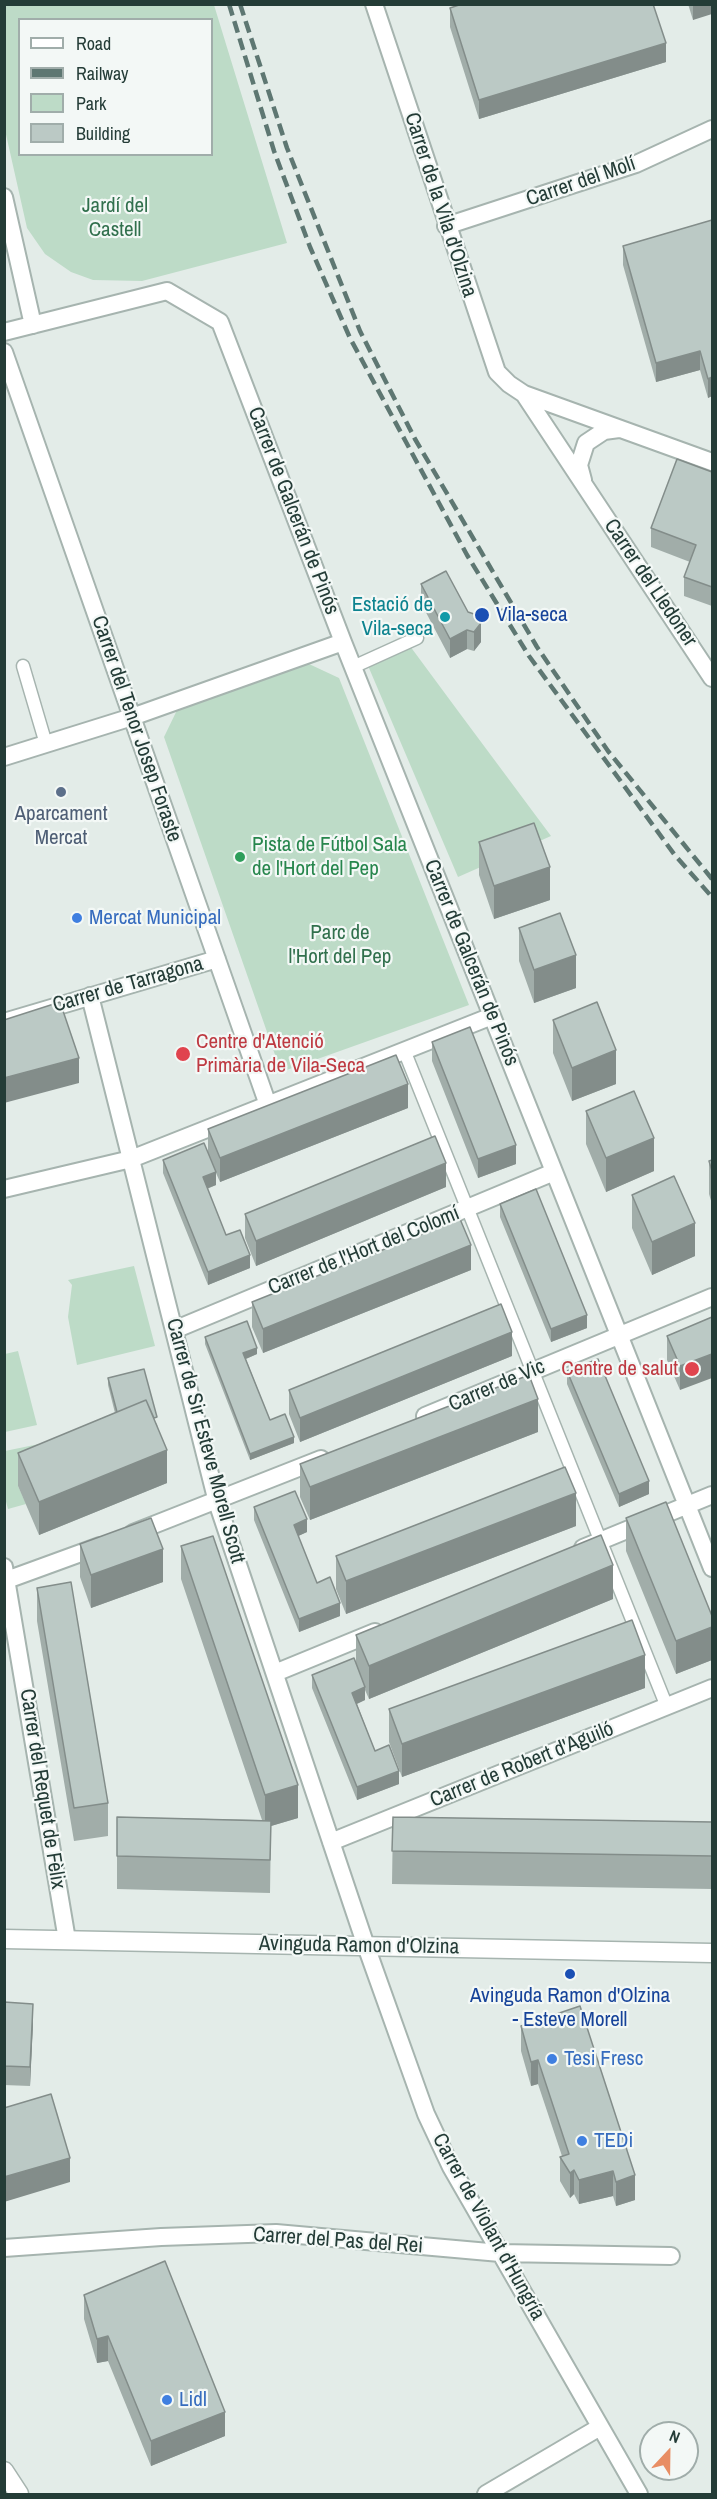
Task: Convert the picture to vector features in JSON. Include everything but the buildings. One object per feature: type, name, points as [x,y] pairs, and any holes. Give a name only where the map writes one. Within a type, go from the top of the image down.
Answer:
[{"type":"street","name":"Carrer de la Vila d'Olzina","points":[[374,4],[490,358],[497,372],[509,384],[525,394]]},
{"type":"street","name":"Carrer del Molí","points":[[446,226],[636,164],[712,129]]},
{"type":"street","points":[[4,197],[33,325],[4,332]]},
{"type":"street","name":"Carrer de Galcerán de Pinós","points":[[33,325],[167,291],[220,322],[343,642],[712,1568]]},
{"type":"street","name":"Carrer del Tenor Josep Foraste","points":[[4,352],[268,1105]]},
{"type":"street","points":[[525,394],[712,462]]},
{"type":"street","name":"Carrer del Lledoner","points":[[525,394],[712,678]]},
{"type":"street","name":"Carrer del Lledoner","points":[[587,489],[579,465],[586,443],[604,431],[625,430]]},
{"type":"street","points":[[353,667],[417,638]]},
{"type":"street","points":[[4,756],[132,717],[343,642]]},
{"type":"street","points":[[23,666],[45,744]]},
{"type":"street","name":"Carrer de Tarragona","points":[[4,1022],[217,959]]},
{"type":"street","name":"Carrer de Sir Esteve Morell Scott","points":[[90,996],[217,1502],[366,1946]]},
{"type":"street","points":[[4,1189],[131,1159],[492,1016]]},
{"type":"street","points":[[405,1050],[667,1707]]},
{"type":"street","name":"Carrer de l'Hort del Colomí","points":[[174,1329],[554,1172]]},
{"type":"street","name":"Carrer de Vic","points":[[413,1421],[712,1297]]},
{"type":"street","points":[[6,1576],[217,1502],[337,1453]]},
{"type":"street","points":[[568,1554],[712,1495]]},
{"type":"street","name":"Carrer del Requet de Fèlix","points":[[6,1576],[67,1940]]},
{"type":"street","points":[[275,1673],[394,1625]]},
{"type":"street","name":"Carrer de Robert d'Aguiló","points":[[331,1842],[712,1688]]},
{"type":"street","name":"Avinguda Ramon d'Olzina","points":[[4,1939],[712,1953]]},
{"type":"street","name":"Carrer de Violant d'Hungría","points":[[366,1946],[426,2114],[451,2167],[639,2494]]},
{"type":"street","name":"Carrer del Pas del Rei","points":[[4,2248],[161,2237],[276,2233],[500,2253],[671,2256]]},
{"type":"street","points":[[486,2494],[600,2427]]},
{"type":"street","points":[[4,2471],[19,2494]]},
{"type":"green space","name":"Jardí del Castell","points":[[4,5],[214,5],[287,243],[142,281],[93,280],[71,272],[45,254],[27,228],[5,130]]},
{"type":"green space","points":[[407,642],[551,836],[458,877],[366,661]]},
{"type":"green space","name":"Parc de l'Hort del Pep","points":[[309,664],[339,678],[469,1005],[281,1072],[164,737],[179,706]]},
{"type":"green space","points":[[134,1266],[155,1346],[77,1365],[68,1317],[72,1285],[68,1280]]},
{"type":"green space","points":[[18,1351],[37,1425],[5,1432],[5,1354]]},
{"type":"green space","points":[[73,1437],[18,1486],[26,1504],[8,1509],[5,1498],[5,1451]]},
{"type":"railway","points":[[229,4],[274,151],[310,247],[350,338],[467,555],[529,656],[674,854],[712,897]]},
{"type":"railway","points":[[240,4],[287,148],[360,331],[415,439],[537,647],[608,751],[712,879]]},
{"type":"place","name":"Vila-seca","points":[[482,615]]},
{"type":"place","name":"Estació de Vila-seca","points":[[445,617]]},
{"type":"place","name":"Aparcament Mercat","points":[[61,792]]},
{"type":"place","name":"Pista de Fútbol Sala de l'Hort del Pep","points":[[240,857]]},
{"type":"place","name":"Mercat Municipal","points":[[77,918]]},
{"type":"place","name":"Centre d'Atenció Primària de Vila-Seca","points":[[183,1054]]},
{"type":"place","name":"Centre de salut","points":[[692,1369]]},
{"type":"place","name":"Avinguda Ramon d'Olzina - Esteve Morell","points":[[570,1974]]},
{"type":"place","name":"Tesi Fresc","points":[[552,2059]]},
{"type":"place","name":"TEDi","points":[[582,2141]]},
{"type":"place","name":"Lidl","points":[[167,2400]]}]
